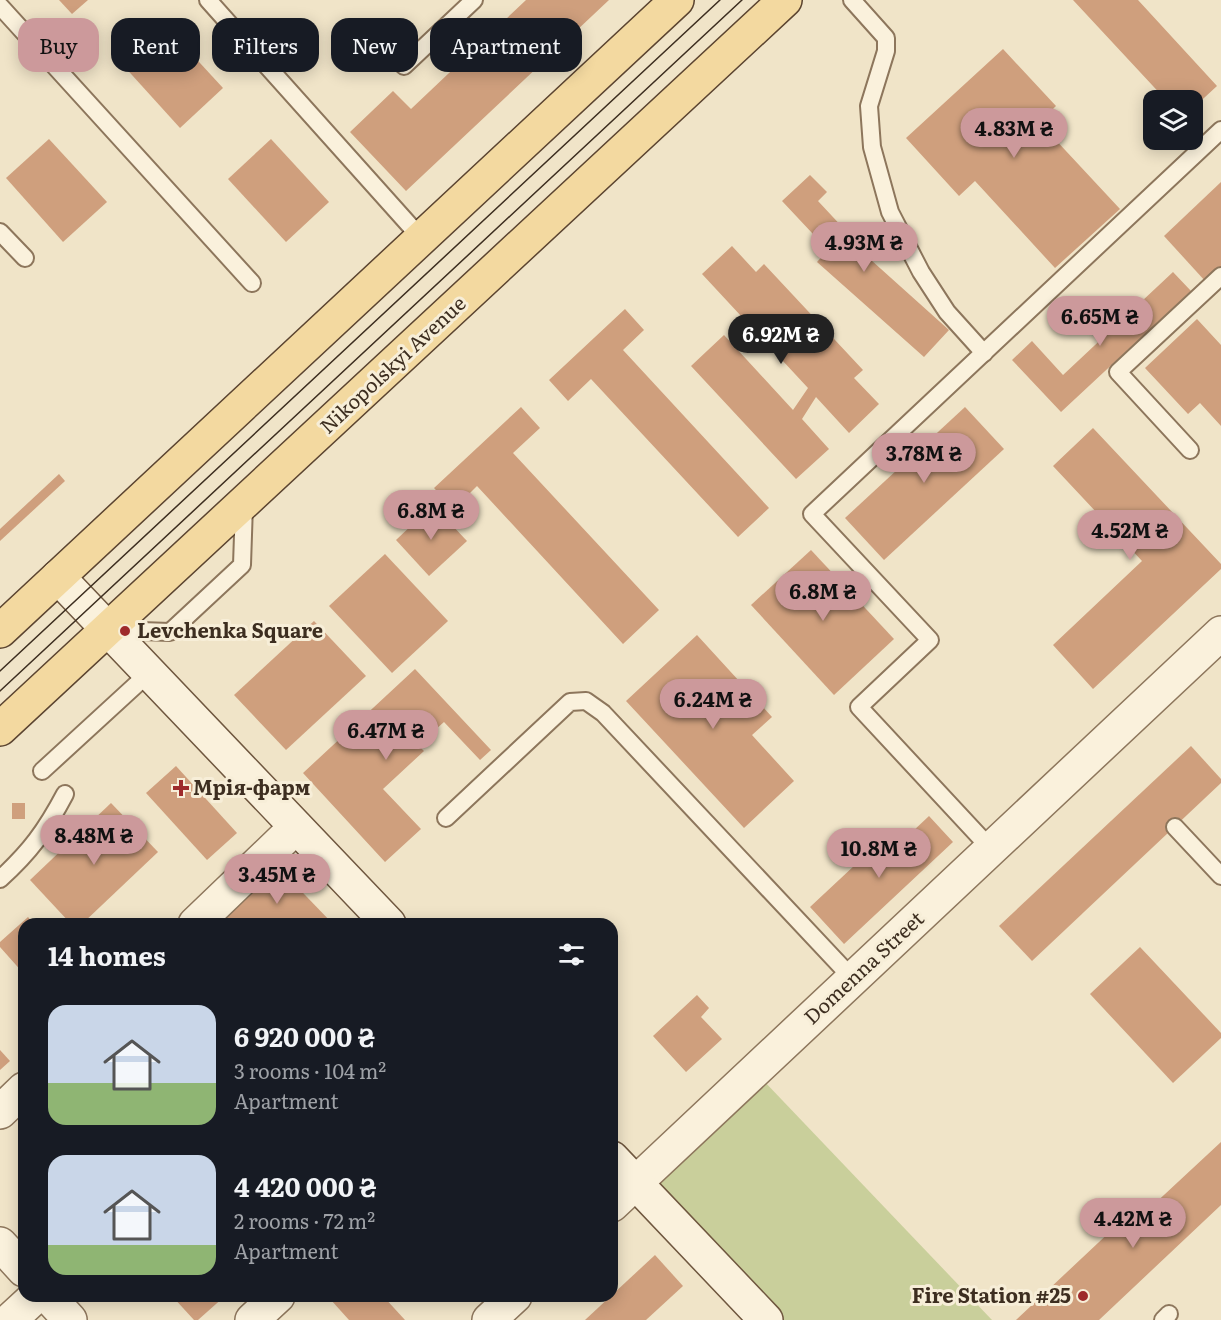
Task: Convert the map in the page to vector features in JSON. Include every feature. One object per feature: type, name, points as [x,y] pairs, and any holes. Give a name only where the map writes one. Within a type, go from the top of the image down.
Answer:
[{"type":"main road","points":[[0,632],[677,0]]},
{"type":"main road","name":"Nikopolskyi Avenue","points":[[0,729],[784,0]]},
{"type":"street","points":[[58,577],[383,918]]},
{"type":"street","name":"Domenna Street","points":[[618,1200],[1221,633]]},
{"type":"street","points":[[201,918],[296,827]]},
{"type":"street","points":[[0,1112],[18,1095]]},
{"type":"street","points":[[618,1164],[766,1320]]},
{"type":"street","points":[[0,1244],[18,1264]]},
{"type":"street","points":[[10,1320],[30,1302]]},
{"type":"street","points":[[54,1302],[70,1320]]},
{"type":"street","points":[[252,1320],[272,1302]]},
{"type":"street","points":[[489,1320],[508,1302]]},
{"type":"lane","points":[[208,0],[421,238]]},
{"type":"lane","points":[[418,53],[474,0]]},
{"type":"lane","points":[[852,0],[886,38],[886,51],[869,106],[872,147],[890,212],[921,272],[947,312],[984,353]]},
{"type":"lane","points":[[0,6],[252,283]]},
{"type":"lane","points":[[991,849],[859,707],[930,640],[812,514],[1221,130]]},
{"type":"lane","points":[[0,231],[25,258]]},
{"type":"lane","points":[[1190,450],[1118,372],[1221,276]]},
{"type":"lane","points":[[108,630],[170,632],[192,612],[242,565],[244,504]]},
{"type":"lane","points":[[42,771],[150,672]]},
{"type":"lane","points":[[446,818],[570,702],[586,701],[603,713],[853,979]]},
{"type":"lane","points":[[0,879],[23,859],[46,828],[65,794]]},
{"type":"lane","points":[[1175,827],[1221,876]]},
{"type":"green space","points":[[761,1078],[992,1320],[778,1320],[649,1184]]},
{"type":"building","points":[[59,0],[88,0],[72,14]]},
{"type":"building","points":[[526,0],[609,0],[582,25],[582,18],[507,18]]},
{"type":"building","points":[[1073,0],[1138,0],[1217,86],[1203,99],[1203,90],[1157,90]]},
{"type":"building","points":[[1003,49],[1056,106],[1039,122],[1120,209],[1055,268],[975,181],[959,196],[906,138]]},
{"type":"building","points":[[200,63],[223,88],[180,128],[129,72],[200,72]]},
{"type":"building","points":[[450,72],[532,72],[406,191],[350,132],[393,91],[411,109]]},
{"type":"building","points":[[49,139],[107,202],[63,242],[6,178]]},
{"type":"building","points":[[271,139],[329,202],[286,242],[228,179]]},
{"type":"building","points":[[810,175],[827,192],[818,201],[846,231],[842,234],[949,330],[924,357],[817,262],[828,250],[782,201]]},
{"type":"building","points":[[1221,182],[1221,268],[1206,282],[1164,236]]},
{"type":"building","points":[[732,246],[756,272],[764,264],[863,370],[854,378],[879,404],[849,433],[816,397],[802,419],[829,449],[796,479],[691,366],[724,335],[793,410],[808,388],[702,274]]},
{"type":"building","points":[[1173,272],[1191,291],[1061,412],[1012,360],[1032,341],[1063,375]]},
{"type":"building","points":[[625,309],[644,330],[623,350],[769,508],[738,537],[591,379],[568,401],[549,380]]},
{"type":"building","points":[[1197,319],[1221,345],[1221,426],[1200,403],[1188,414],[1145,368]]},
{"type":"building","points":[[521,407],[540,428],[513,453],[659,610],[623,644],[477,486],[454,509],[434,488]]},
{"type":"building","points":[[965,407],[1004,449],[884,560],[845,518]]},
{"type":"building","points":[[1093,428],[1221,564],[1221,569],[1093,689],[1053,645],[1142,561],[1053,466]]},
{"type":"building","points":[[59,474],[65,481],[0,541],[0,529]]},
{"type":"building","points":[[433,505],[467,541],[429,576],[396,540]]},
{"type":"building","points":[[811,550],[894,639],[834,695],[751,605]]},
{"type":"building","points":[[385,554],[448,621],[392,673],[329,606]]},
{"type":"building","points":[[314,621],[366,676],[286,750],[234,695]]},
{"type":"building","points":[[697,635],[772,717],[752,735],[794,781],[744,828],[626,701]]},
{"type":"building","points":[[415,669],[491,750],[480,760],[444,722],[418,745],[424,751],[383,789],[421,829],[385,862],[303,773]]},
{"type":"building","points":[[1191,746],[1221,779],[1221,783],[1032,961],[999,926]]},
{"type":"building","points":[[176,766],[237,833],[207,860],[146,793]]},
{"type":"building","points":[[12,803],[25,803],[25,819],[12,819]]},
{"type":"building","points":[[111,803],[158,852],[88,918],[65,918],[30,880]]},
{"type":"building","points":[[929,816],[953,842],[844,944],[810,907],[885,837],[895,848]]},
{"type":"building","points":[[279,868],[327,918],[226,918]]},
{"type":"building","points":[[18,926],[18,967],[0,947],[0,942]]},
{"type":"building","points":[[1140,947],[1221,1033],[1221,1038],[1173,1083],[1090,994]]},
{"type":"building","points":[[697,995],[709,1008],[701,1017],[722,1039],[686,1072],[653,1036]]},
{"type":"building","points":[[0,1050],[10,1061],[0,1070]]},
{"type":"building","points":[[1221,1142],[1221,1205],[1099,1320],[1016,1320],[1115,1227],[1122,1234]]},
{"type":"building","points":[[655,1255],[683,1286],[646,1320],[585,1320],[604,1302],[618,1302],[618,1289]]},
{"type":"building","points":[[178,1302],[218,1302],[198,1320],[194,1320]]},
{"type":"building","points":[[333,1302],[388,1302],[405,1320],[349,1320]]},
{"type":"tram line","points":[[0,671],[720,0]]},
{"type":"tram line","points":[[0,691],[742,0]]},
{"type":"place","name":"Levchenka Square","points":[[125,631]]},
{"type":"place","name":"Мрія-фарм","points":[[181,788]]},
{"type":"place","name":"Fire Station #25","points":[[1083,1296]]}]
